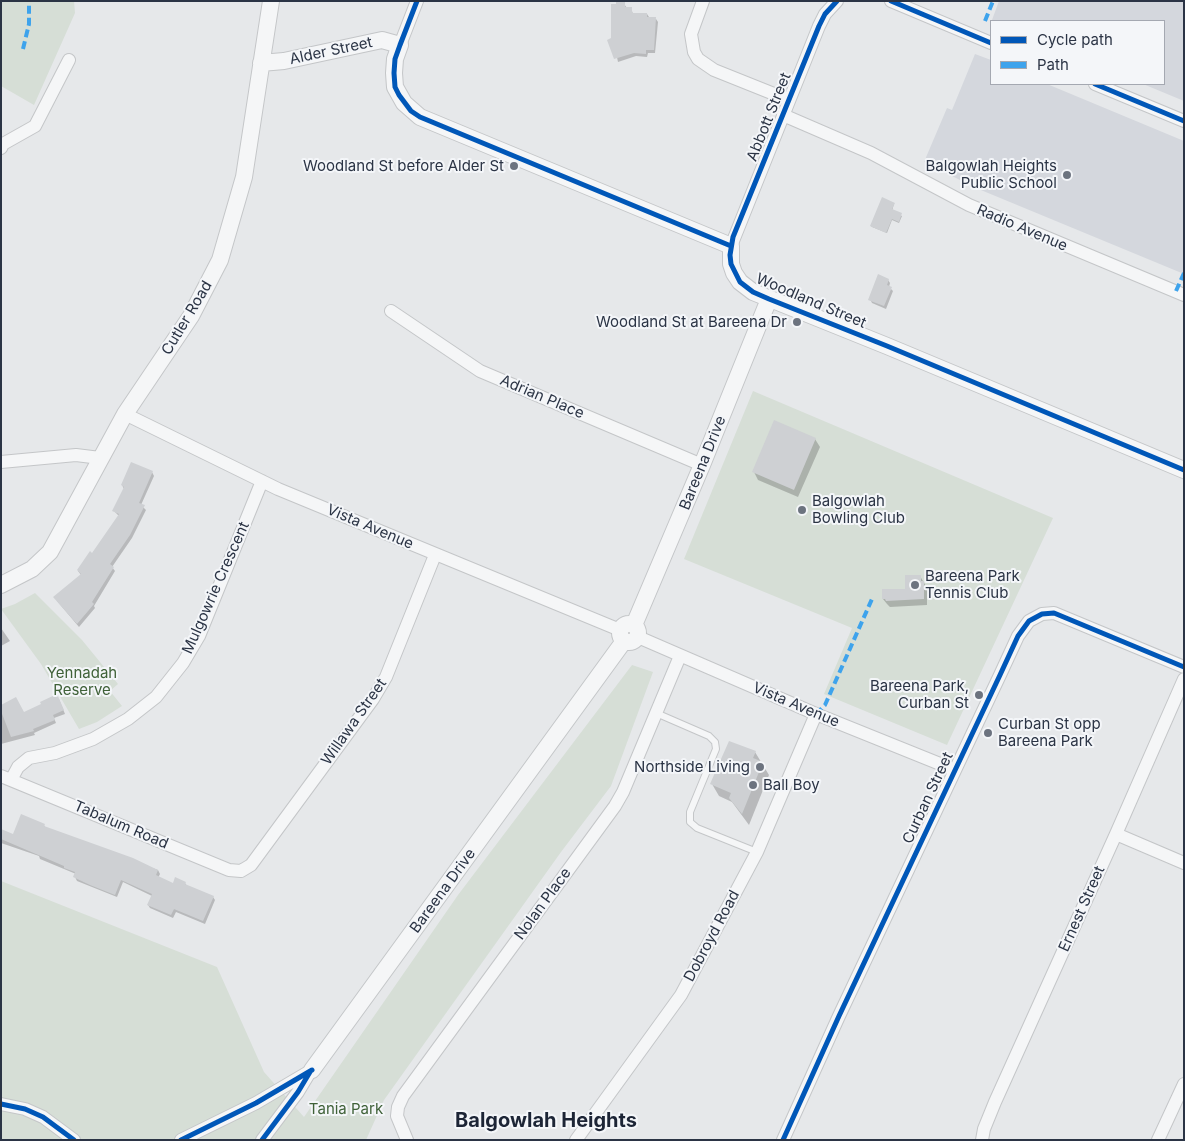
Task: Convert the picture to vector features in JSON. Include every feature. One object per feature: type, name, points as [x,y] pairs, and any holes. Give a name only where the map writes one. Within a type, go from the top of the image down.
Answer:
[{"type":"street","name":"Cutler Road","points":[[1,585],[32,569],[50,552],[125,414],[191,316],[220,260],[244,177],[271,1]]},
{"type":"street","points":[[418,1],[395,59],[394,73],[395,86],[404,103],[420,117],[731,246]]},
{"type":"street","points":[[703,1],[691,34],[694,52],[698,59],[714,70],[789,100]]},
{"type":"street","name":"Abbott Street","points":[[731,246],[819,26],[825,14],[837,1]]},
{"type":"street","points":[[891,1],[990,43]]},
{"type":"street","name":"Alder Street","points":[[261,63],[284,61],[382,40],[400,45]]},
{"type":"street","points":[[1,148],[3,144],[35,126],[69,60]]},
{"type":"street","points":[[1097,85],[1184,121]]},
{"type":"street","name":"Radio Avenue","points":[[783,115],[872,153],[969,205],[1184,295]]},
{"type":"street","name":"Woodland Street","points":[[731,246],[731,264],[740,282],[753,292],[1184,470]]},
{"type":"street","name":"Bareena Drive","points":[[262,1140],[629,633],[702,464],[768,299]]},
{"type":"street","name":"Adrian Place","points":[[390,311],[480,371],[702,464]]},
{"type":"street","name":"Vista Avenue","points":[[125,414],[262,481],[435,555],[629,633],[816,714],[955,770]]},
{"type":"street","points":[[1,462],[76,455],[100,458]]},
{"type":"street","name":"Mulgowrie Crescent","points":[[6,778],[28,758],[56,752],[92,739],[128,719],[156,697],[183,663],[199,636],[262,481]]},
{"type":"street","name":"Willawa Street","points":[[242,871],[251,865],[373,699],[386,677],[435,555]]},
{"type":"street","name":"Curban Street","points":[[783,1140],[838,1016],[1018,636],[1029,621],[1035,616],[1047,613],[1061,616],[1184,667]]},
{"type":"street","name":"Nolan Place","points":[[407,1140],[397,1116],[398,1107],[403,1096],[615,806],[623,792],[680,656]]},
{"type":"street","name":"Ernest Street","points":[[982,1140],[984,1129],[995,1102],[1184,679]]},
{"type":"street","name":"Dobroyd Road","points":[[576,1140],[680,995],[757,852],[816,714]]},
{"type":"street","name":"Tabalum Road","points":[[6,778],[229,870],[242,871]]},
{"type":"street","points":[[1116,834],[1184,863]]},
{"type":"street","points":[[181,1140],[222,1121],[312,1070]]},
{"type":"street","points":[[1158,1140],[1184,1084]]},
{"type":"street","points":[[266,1097],[274,1096],[280,1098],[284,1102],[282,1112]]},
{"type":"street","points":[[1,1104],[25,1109],[43,1117],[74,1140]]},
{"type":"lane","points":[[656,713],[710,736],[715,742],[716,750],[690,812],[690,822],[697,828],[757,852]]},
{"type":"shaded area","points":[[999,1],[1184,1],[1184,101],[1145,85],[1165,85],[1165,20],[992,20]]},
{"type":"shaded area","name":"Balgowlah Heights Public School","points":[[975,54],[990,60],[990,85],[1049,85],[1184,141],[1184,274],[976,188],[924,162],[947,108],[952,110]]},
{"type":"green space","points":[[1,1],[74,1],[75,13],[34,105],[1,86]]},
{"type":"green space","points":[[753,391],[1053,518],[947,745],[824,694],[852,628],[684,559]]},
{"type":"green space","name":"Yennadah Reserve","points":[[35,593],[82,640],[118,684],[110,691],[122,706],[97,722],[79,729],[41,664],[1,609]]},
{"type":"green space","name":"Tania Park","points":[[632,665],[653,672],[611,786],[561,852],[384,1100],[366,1140],[1,1140],[1,881],[217,967],[264,1072],[304,1117],[458,895]]},
{"type":"building","points":[[616,2],[625,2],[625,7],[632,7],[632,13],[647,13],[647,17],[656,17],[654,50],[646,50],[646,54],[634,53],[614,59],[607,40],[611,38],[611,4],[616,4]]},
{"type":"building","points":[[882,197],[895,203],[892,209],[902,213],[899,222],[892,219],[886,233],[870,226]]},
{"type":"building","points":[[878,274],[889,279],[887,285],[892,287],[884,306],[868,300]]},
{"type":"building","points":[[774,420],[816,438],[794,490],[752,472]]},
{"type":"building","points":[[131,462],[153,471],[139,503],[145,505],[130,535],[110,564],[114,567],[92,602],[94,604],[77,624],[53,597],[81,574],[77,570],[90,551],[92,553],[119,514],[112,511],[124,487],[121,485]]},
{"type":"building","name":"Bareena Park Tennis Club","points":[[905,575],[921,575],[921,581],[924,581],[924,599],[886,601],[882,599],[882,589],[905,589]]},
{"type":"building","points":[[57,694],[64,710],[53,715],[55,720],[33,729],[34,731],[11,737],[1,711],[1,705],[16,697],[24,712]]},
{"type":"building","points":[[729,741],[756,751],[753,758],[763,762],[742,814],[729,798],[731,793],[710,784]]},
{"type":"building","points":[[21,814],[45,824],[44,826],[133,858],[158,870],[156,875],[173,883],[175,877],[186,882],[185,884],[214,896],[203,921],[174,909],[171,915],[147,905],[152,894],[121,880],[115,895],[90,885],[73,877],[75,872],[64,868],[64,866],[1,839],[1,829],[13,834]]},
{"type":"marked path","points":[[23,49],[29,24],[29,1]]},
{"type":"marked path","points":[[985,21],[993,1]]},
{"type":"marked path","points":[[1176,291],[1184,273]]},
{"type":"marked path","points":[[816,714],[825,705],[872,599]]},
{"type":"cycle path","points":[[417,1],[395,59],[394,73],[395,87],[411,111],[420,117],[731,246]]},
{"type":"cycle path","points":[[837,1],[825,14],[819,26],[733,237],[730,255],[731,264],[740,282],[753,292],[769,299],[1184,470]]},
{"type":"cycle path","points":[[891,1],[990,43]]},
{"type":"cycle path","points":[[1097,85],[1184,121]]},
{"type":"cycle path","points":[[783,1140],[839,1016],[1018,636],[1029,621],[1042,614],[1054,613],[1184,667]]},
{"type":"cycle path","points":[[181,1140],[256,1103],[312,1070]]},
{"type":"cycle path","points":[[262,1140],[298,1092],[310,1072]]},
{"type":"cycle path","points":[[1,1104],[25,1109],[43,1117],[74,1140]]},
{"type":"place","name":"Woodland St before Alder St","points":[[514,166]]},
{"type":"place","name":"Balgowlah Heights Public School","points":[[1067,175]]},
{"type":"place","name":"Woodland St at Bareena Dr","points":[[797,322]]},
{"type":"place","name":"Balgowlah Bowling Club","points":[[802,510]]},
{"type":"place","name":"Bareena Park Tennis Club","points":[[915,585]]},
{"type":"place","name":"Bareena Park, Curban St","points":[[979,695]]},
{"type":"place","name":"Curban St opp Bareena Park","points":[[988,733]]},
{"type":"place","name":"Northside Living","points":[[760,767]]},
{"type":"place","name":"Ball Boy","points":[[753,785]]},
{"type":"district","name":"Balgowlah Heights","points":[[546,1121]]}]
